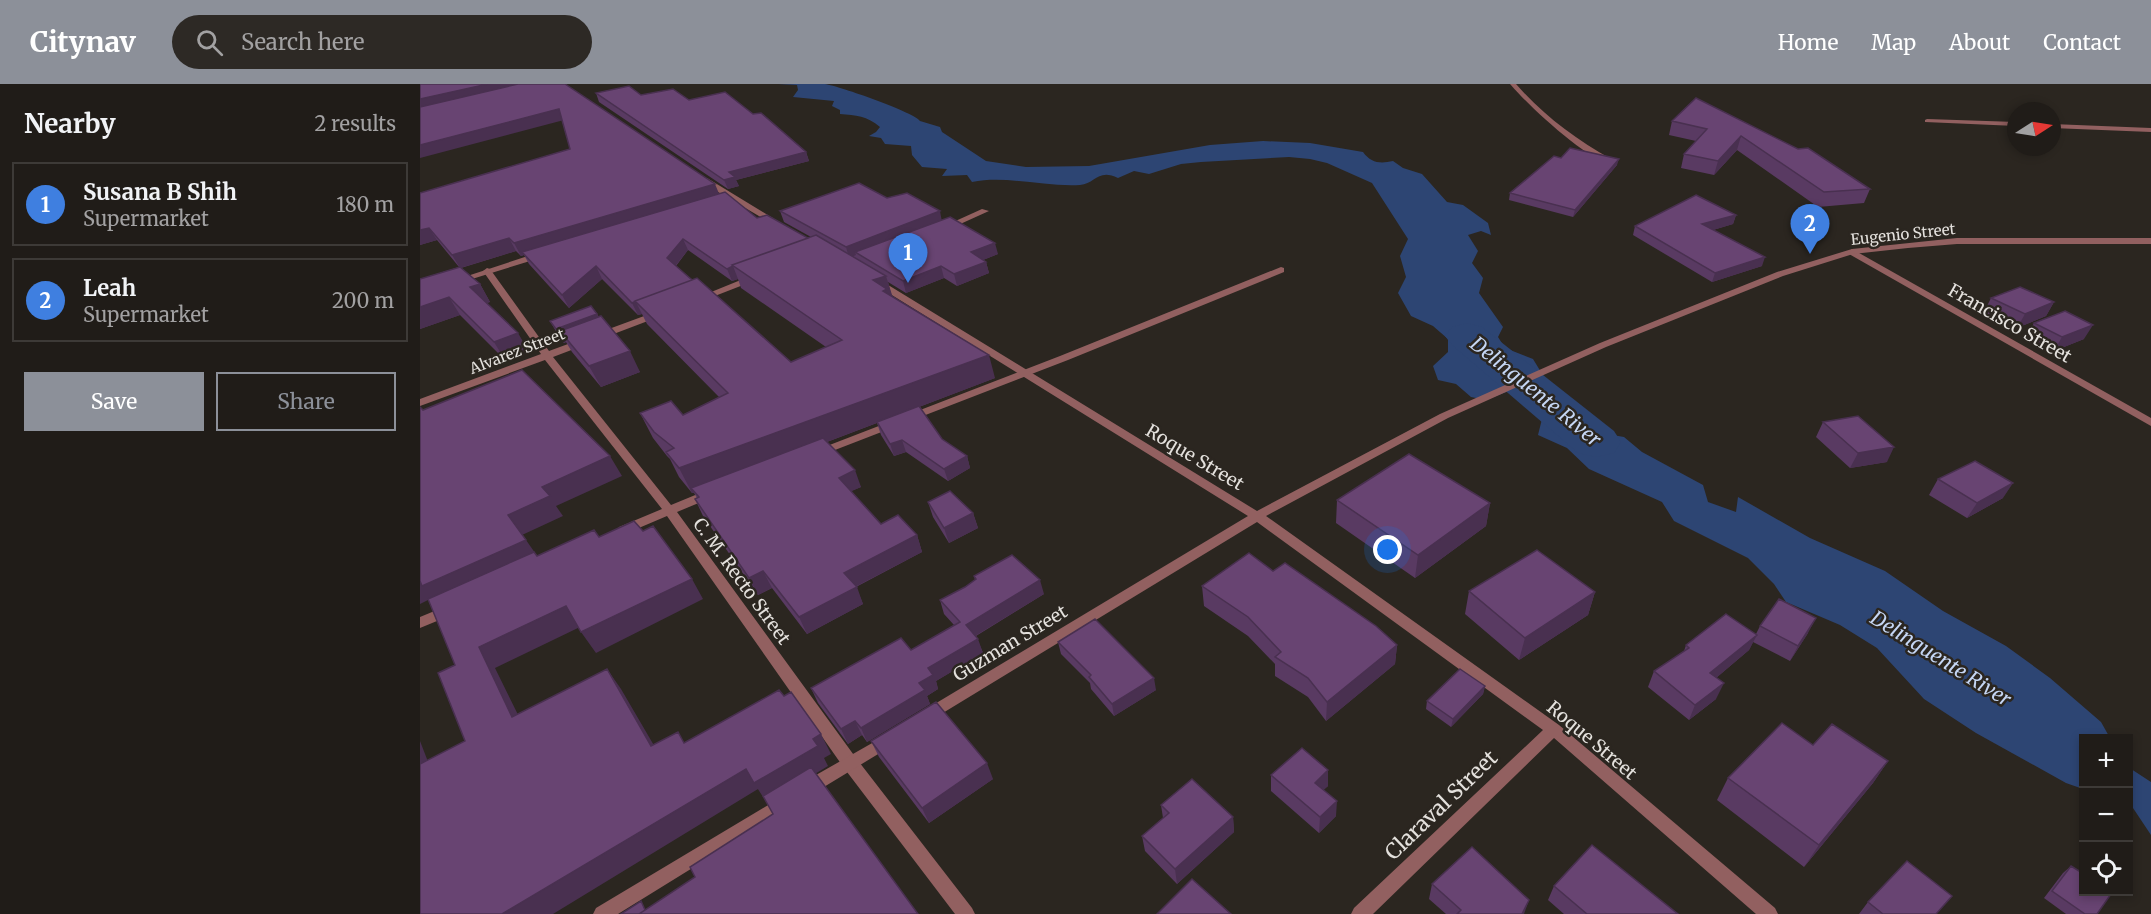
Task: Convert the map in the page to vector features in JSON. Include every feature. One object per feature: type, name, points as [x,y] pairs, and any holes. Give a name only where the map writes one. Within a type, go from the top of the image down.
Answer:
[{"type":"street","points":[[1514,84],[1527,101],[1585,148],[1609,161]]},
{"type":"street","points":[[1927,121],[2007,124]]},
{"type":"street","points":[[2061,126],[2151,130]]},
{"type":"street","points":[[692,171],[725,200],[788,230]]},
{"type":"street","points":[[936,231],[985,211]]},
{"type":"street","name":"Eugenio Street","points":[[1444,416],[1603,345],[1780,274],[1852,252],[1958,241],[2151,241]]},
{"type":"street","points":[[442,285],[553,251]]},
{"type":"street","name":"Francisco Street","points":[[1852,252],[2151,423]]},
{"type":"street","points":[[802,459],[1024,374],[1281,270]]},
{"type":"street","name":"C. M. Recto Street","points":[[487,271],[547,356],[668,510],[850,763],[966,914]]},
{"type":"street","name":"Roque Street","points":[[867,275],[1257,516],[1554,729],[1769,914]]},
{"type":"street","points":[[693,301],[760,276]]},
{"type":"street","name":"Alvarez Street","points":[[420,403],[670,309]]},
{"type":"street","name":"Guzman Street","points":[[602,914],[1257,516],[1444,416]]},
{"type":"street","points":[[614,534],[724,488]]},
{"type":"street","points":[[420,623],[463,603]]},
{"type":"street","name":"Claraval Street","points":[[1360,914],[1554,729]]},
{"type":"water","points":[[778,84],[825,84],[860,94],[892,106],[920,121],[940,127],[942,132],[986,161],[1026,167],[1089,166],[1210,145],[1263,141],[1310,143],[1363,152],[1376,162],[1393,161],[1403,168],[1422,174],[1447,202],[1463,205],[1488,223],[1491,235],[1481,231],[1468,235],[1478,251],[1472,263],[1483,278],[1479,293],[1503,327],[1498,337],[1505,348],[1533,359],[1544,377],[1486,400],[1471,397],[1456,384],[1438,380],[1433,366],[1448,352],[1448,339],[1433,326],[1411,316],[1398,293],[1406,277],[1400,256],[1408,239],[1372,183],[1327,163],[1289,157],[1201,162],[1181,164],[1149,174],[1134,171],[1118,178],[1106,175],[1080,185],[1012,180],[972,182],[967,175],[942,176],[947,169],[922,167],[912,155],[911,146],[885,144],[881,138],[869,136],[880,127],[871,120],[840,114],[840,110],[832,106],[834,101],[793,97],[798,90],[797,85]]},
{"type":"water","points":[[1556,388],[1579,404],[1595,432],[1624,437],[1642,452],[1703,485],[1708,502],[1736,512],[1738,497],[1810,538],[1885,571],[1943,611],[2006,646],[2050,678],[2101,722],[2108,734],[2079,734],[2079,788],[2066,783],[1976,733],[1924,699],[1877,648],[1840,625],[1786,602],[1774,584],[1748,558],[1674,521],[1662,502],[1589,469],[1567,448],[1538,435],[1543,415],[1529,401]]},
{"type":"water","points":[[2133,770],[2151,782],[2151,835],[2133,808]]},
{"type":"building","points":[[420,84],[488,84],[420,99]]},
{"type":"building","points":[[518,84],[565,84],[715,184],[514,243],[509,238],[452,255],[429,228],[420,230],[420,193],[570,149],[559,109],[420,145],[420,107]]},
{"type":"building","points":[[629,86],[641,95],[673,89],[689,100],[725,92],[753,114],[761,113],[806,152],[729,172],[735,177],[724,180],[596,93]]},
{"type":"building","points":[[1696,98],[1798,149],[1808,148],[1870,189],[1824,192],[1741,136],[1718,161],[1684,154],[1707,129],[1672,121]]},
{"type":"building","points":[[1570,148],[1619,159],[1575,210],[1510,193],[1554,156],[1561,158]]},
{"type":"building","points":[[859,183],[887,198],[907,193],[940,211],[846,247],[780,211]]},
{"type":"building","points":[[725,192],[757,218],[767,215],[808,238],[732,265],[727,269],[683,239],[667,258],[692,280],[632,303],[596,266],[562,295],[522,252]]},
{"type":"building","points":[[1696,195],[1736,215],[1702,224],[1765,257],[1715,273],[1635,226]]},
{"type":"building","points":[[950,217],[995,243],[971,252],[986,262],[954,274],[941,266],[903,281],[855,252]]},
{"type":"building","points":[[816,235],[886,276],[873,280],[887,289],[883,291],[989,355],[679,468],[666,452],[674,448],[654,432],[640,413],[671,401],[683,415],[728,393],[635,301],[697,278],[791,362],[842,340],[732,265]]},
{"type":"building","points":[[460,267],[480,284],[470,287],[518,333],[494,342],[449,297],[420,307],[420,279]]},
{"type":"building","points":[[2020,287],[2054,302],[2025,314],[1991,298]]},
{"type":"building","points":[[591,306],[597,314],[556,329],[550,321]]},
{"type":"building","points":[[2065,311],[2093,325],[2062,337],[2034,323]]},
{"type":"building","points":[[601,316],[630,351],[589,366],[560,331]]},
{"type":"building","points":[[522,370],[610,456],[542,487],[550,496],[508,515],[526,540],[422,586],[420,581],[420,407],[423,410]]},
{"type":"building","points":[[919,406],[942,439],[967,456],[944,469],[902,440],[890,444],[877,422]]},
{"type":"building","points":[[1858,416],[1894,447],[1858,453],[1823,422]]},
{"type":"building","points":[[823,438],[855,470],[839,478],[881,524],[898,515],[917,535],[844,573],[857,587],[799,617],[763,571],[749,578],[695,499],[699,497],[691,488]]},
{"type":"building","points":[[1409,454],[1490,503],[1418,555],[1337,500]]},
{"type":"building","points":[[1975,461],[2013,483],[1977,503],[1938,479]]},
{"type":"building","points":[[950,491],[973,513],[944,528],[928,502]]},
{"type":"building","points":[[634,521],[643,531],[653,526],[692,579],[581,632],[566,606],[479,647],[512,717],[607,669],[651,746],[678,732],[684,743],[779,690],[784,696],[791,692],[821,734],[813,739],[818,746],[754,783],[746,769],[502,914],[420,914],[420,764],[465,741],[438,673],[455,665],[428,599],[534,552],[537,556],[594,530],[599,537]]},
{"type":"building","points":[[1537,550],[1595,592],[1525,638],[1469,591]]},
{"type":"building","points":[[1249,553],[1273,571],[1285,563],[1376,626],[1397,645],[1327,702],[1308,678],[1275,657],[1281,652],[1248,617],[1202,586]]},
{"type":"building","points":[[1012,555],[1040,580],[966,625],[978,639],[928,668],[933,675],[919,683],[925,690],[861,728],[855,721],[841,729],[811,688],[901,638],[911,650],[960,622],[940,600],[965,587],[976,579],[974,576]]},
{"type":"building","points":[[1779,599],[1816,618],[1798,646],[1760,626]]},
{"type":"building","points":[[1726,614],[1757,635],[1710,673],[1724,683],[1695,705],[1654,671],[1689,648],[1686,645]]},
{"type":"building","points":[[1095,619],[1154,678],[1112,704],[1089,677],[1091,675],[1058,642]]},
{"type":"building","points":[[1460,669],[1485,686],[1453,719],[1427,701]]},
{"type":"building","points":[[936,702],[987,763],[922,808],[871,741]]},
{"type":"building","points":[[1782,723],[1813,745],[1832,724],[1888,761],[1819,845],[1728,778]]},
{"type":"building","points":[[1302,748],[1328,770],[1315,783],[1337,801],[1320,817],[1271,775]]},
{"type":"building","points":[[811,767],[918,914],[639,914],[695,877],[690,867],[773,814],[763,796]]},
{"type":"building","points":[[1192,779],[1233,817],[1175,869],[1142,836],[1169,813],[1161,805]]},
{"type":"building","points":[[1592,845],[1678,914],[1587,914],[1554,886]]},
{"type":"building","points":[[1472,847],[1529,900],[1522,914],[1457,914],[1461,910],[1432,884]]},
{"type":"building","points":[[1907,861],[1952,896],[1936,914],[1883,914],[1868,902]]},
{"type":"building","points":[[2071,866],[2079,871],[2079,896],[2110,896],[2097,914],[2085,914],[2052,891]]},
{"type":"building","points":[[1192,879],[1231,914],[1157,914]]},
{"type":"building","points":[[641,901],[645,910],[639,914],[621,914]]},
{"type":"waterway","name":"Delinguente River","points":[[1467,336],[1596,442]]},
{"type":"place","name":"Leah","points":[[1810,254]]},
{"type":"place","name":"Susana B Shih","points":[[908,283]]}]
